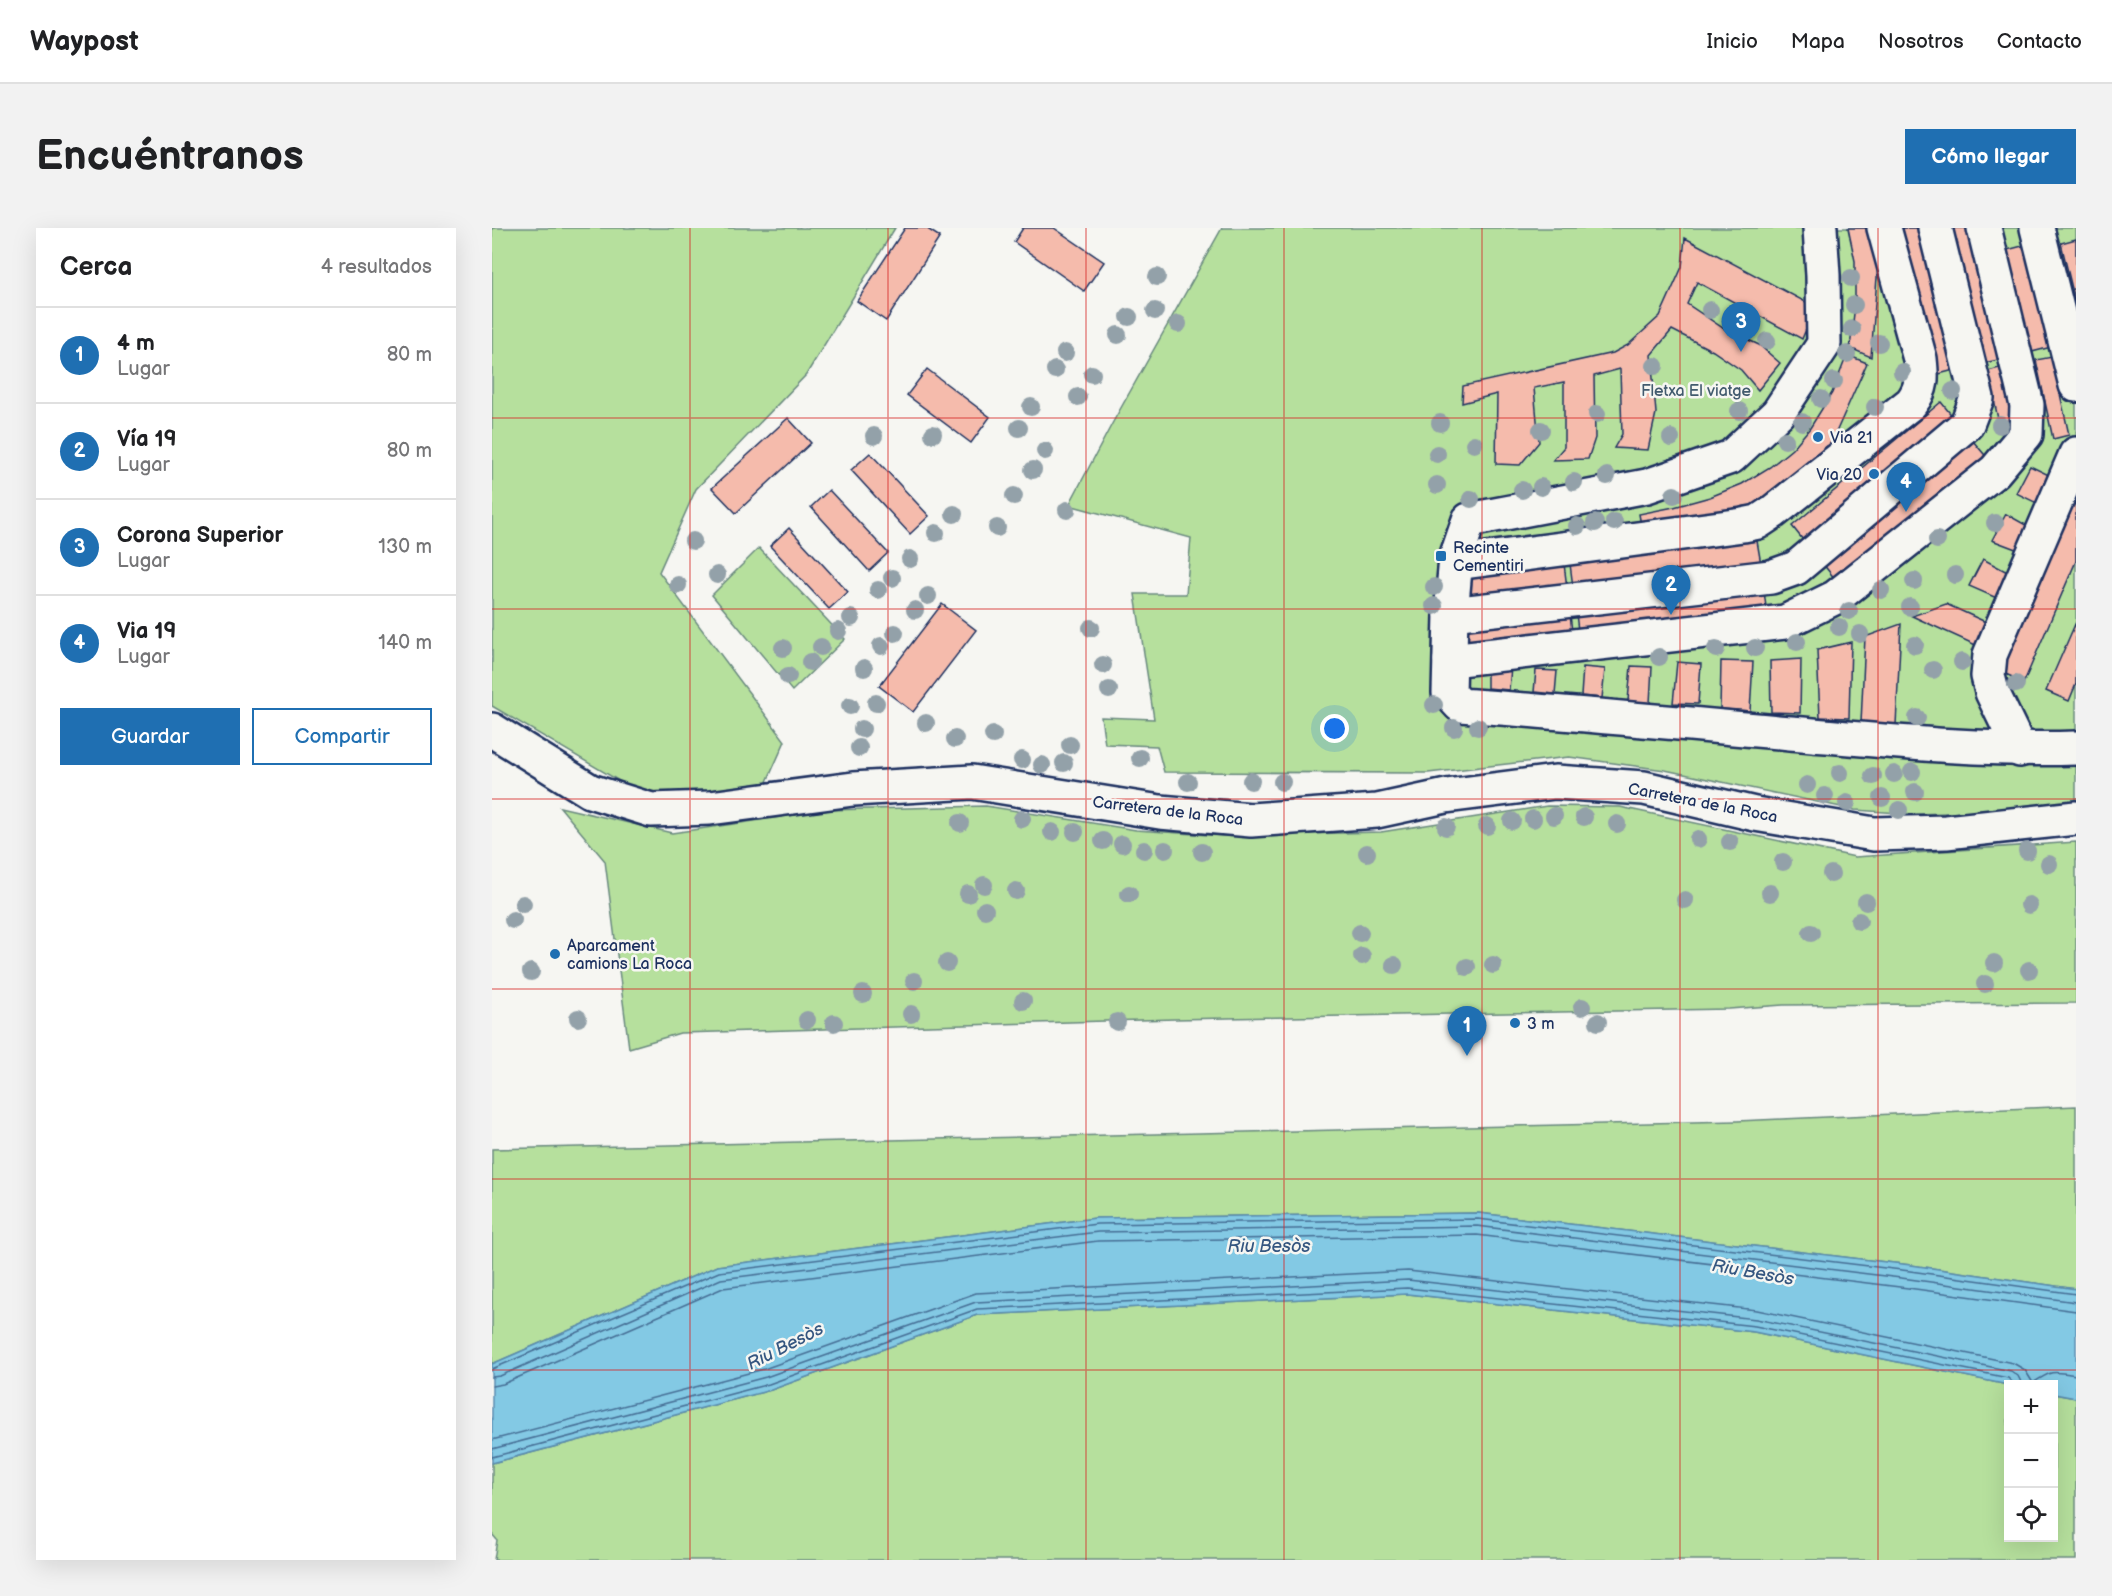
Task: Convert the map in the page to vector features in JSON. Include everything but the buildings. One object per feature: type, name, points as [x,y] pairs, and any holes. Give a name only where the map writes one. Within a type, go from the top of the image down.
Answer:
[{"type":"street","points":[[1820,228],[1824,344],[1778,413],[1731,457],[1647,486],[1469,520],[1459,544],[1456,563],[1451,614],[1449,693],[1460,705],[1860,739],[2020,750],[2076,748]]},
{"type":"street","points":[[1456,563],[1758,522],[1810,483],[1911,403],[1919,392],[1923,379],[1920,359],[1884,228]]},
{"type":"street","points":[[1451,614],[1771,577],[1796,568],[1966,424],[1977,398],[1935,228]]},
{"type":"street","points":[[1450,660],[1785,622],[1836,597],[1995,471],[2026,434],[2027,405],[1984,228]]},
{"type":"street","points":[[2037,228],[2076,385]]},
{"type":"street","points":[[2020,750],[1992,692],[1988,676],[1990,655],[2076,454]]},
{"type":"street","name":"Carretera de la Roca","points":[[492,730],[590,791],[651,810],[710,808],[853,789],[972,782],[1160,812],[1251,820],[1377,811],[1446,796],[1555,782],[1644,788],[1755,814],[1874,834],[1946,832],[2076,818]]},
{"type":"green space","points":[[492,228],[895,228],[806,375],[696,489],[659,572],[785,741],[765,786],[648,798],[492,706]]},
{"type":"green space","name":"Fletxa El viatge","points":[[1222,228],[2076,228],[2076,801],[2012,811],[1914,814],[1855,810],[1665,770],[1569,757],[1428,773],[1164,772],[1157,746],[1105,744],[1101,717],[1154,719],[1135,594],[1186,594],[1191,538],[1069,505]]},
{"type":"green space","points":[[759,548],[845,639],[792,691],[712,595]]},
{"type":"green space","points":[[986,806],[1136,830],[1223,836],[1381,832],[1547,806],[1620,807],[1855,857],[2076,842],[2076,1003],[1783,1005],[1729,1009],[1175,1019],[680,1033],[629,1048],[605,861],[560,807],[672,833],[829,810]]},
{"type":"green space","points":[[2076,1106],[2076,1289],[1911,1265],[1478,1213],[1096,1218],[717,1266],[492,1364],[492,1149],[1737,1121]]},
{"type":"green space","points":[[1407,1294],[1754,1332],[2004,1384],[2004,1542],[2058,1542],[2058,1395],[2076,1398],[2076,1560],[494,1560],[497,1540],[492,1534],[492,1463],[771,1390],[977,1315]]},
{"type":"water","name":"Riu Besòs","points":[[1478,1213],[1911,1265],[2076,1289],[2076,1398],[2058,1395],[2058,1380],[2004,1380],[2004,1384],[1754,1332],[1407,1294],[977,1315],[771,1390],[492,1463],[492,1364],[717,1266],[1096,1218]]},
{"type":"place","name":"Corona Superior","points":[[1741,352]]},
{"type":"place","name":"Via 21","points":[[1818,437]]},
{"type":"place","name":"Via 20","points":[[1874,474]]},
{"type":"place","name":"Via 19","points":[[1906,512]]},
{"type":"place","name":"Recinte Cementiri","points":[[1441,556]]},
{"type":"place","name":"Vía 19","points":[[1671,615]]},
{"type":"place","name":"Aparcament camions La Roca","points":[[555,954]]},
{"type":"place","name":"3 m","points":[[1515,1023]]},
{"type":"place","name":"4 m","points":[[1467,1056]]}]
